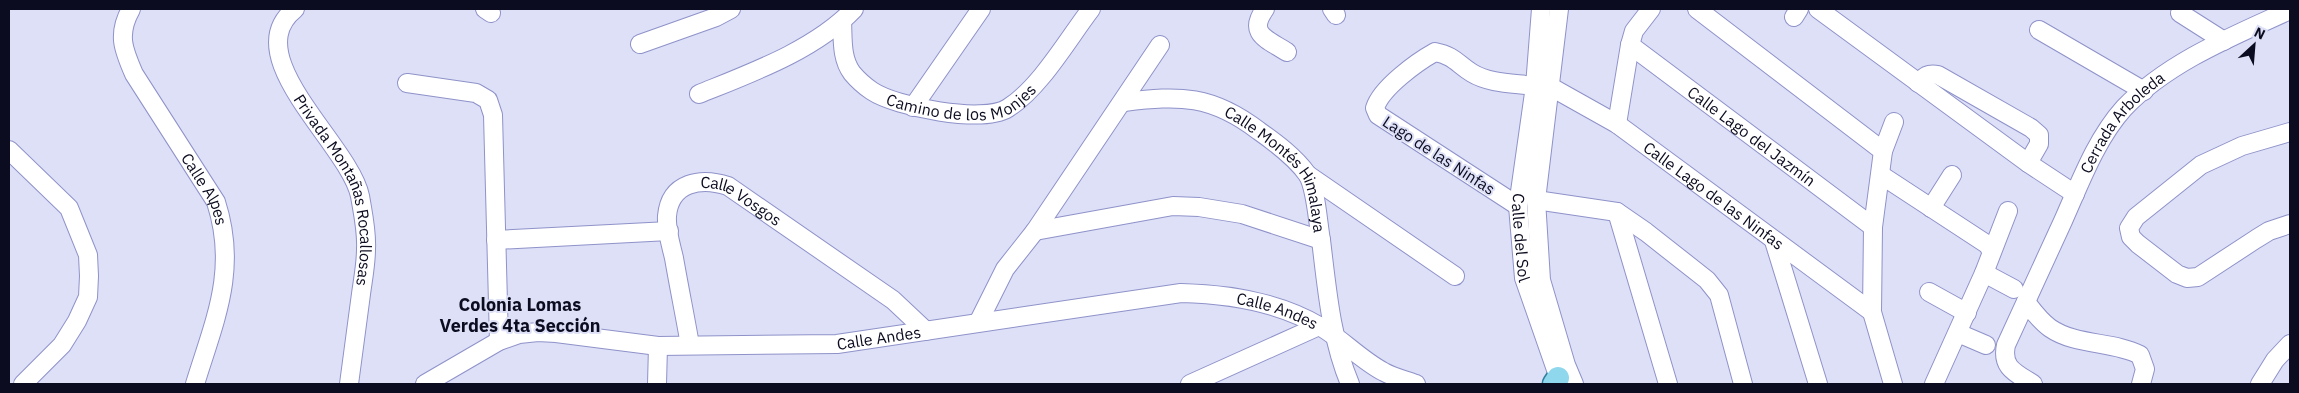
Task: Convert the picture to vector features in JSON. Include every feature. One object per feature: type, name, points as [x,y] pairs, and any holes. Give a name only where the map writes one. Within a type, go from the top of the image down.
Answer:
[{"type":"street","name":"Calle Alpes","points":[[131,9],[122,32],[124,53],[134,74],[216,202],[224,225],[227,253],[224,287],[195,384]]},
{"type":"street","name":"Privada Montañas Rocallosas","points":[[295,9],[286,16],[279,31],[277,47],[281,64],[294,91],[332,141],[347,167],[359,193],[365,225],[366,250],[349,384]]},
{"type":"street","points":[[640,44],[716,18],[731,9]]},
{"type":"street","points":[[913,107],[980,9]]},
{"type":"street","name":"Camino de los Monjes","points":[[848,15],[844,57],[852,73],[872,91],[913,107],[979,115],[1007,109],[1031,90],[1091,9]]},
{"type":"street","points":[[1265,9],[1258,18],[1257,26],[1260,35],[1287,52]]},
{"type":"street","points":[[1541,9],[1543,87]]},
{"type":"street","points":[[1617,124],[1634,31],[1651,9]]},
{"type":"street","points":[[1697,9],[1882,151]]},
{"type":"street","points":[[1818,9],[2028,163],[2075,194]]},
{"type":"street","name":"Cerrada Arboleda","points":[[2033,384],[2008,367],[2004,356],[2020,295],[2075,194],[2108,127],[2125,107],[2144,90],[2218,37],[2290,10]]},
{"type":"street","points":[[1543,87],[1561,12]]},
{"type":"street","points":[[2180,13],[2218,37]]},
{"type":"street","points":[[700,94],[777,62],[848,15]]},
{"type":"street","points":[[2039,30],[2144,90]]},
{"type":"street","points":[[979,321],[1005,269],[1035,231],[1124,102],[1160,45]]},
{"type":"street","name":"Calle Lago del Jazmín","points":[[1630,45],[1873,227]]},
{"type":"street","name":"Lago de las Ninfas","points":[[1518,206],[1378,115],[1375,108],[1378,98],[1422,59],[1435,52],[1450,55],[1473,74],[1494,81],[1543,87]]},
{"type":"street","points":[[1918,83],[1931,74],[1938,75],[2032,128],[2039,135],[2039,144],[2028,163]]},
{"type":"street","points":[[407,83],[476,93],[488,100],[493,115],[499,342]]},
{"type":"street","name":"Calle Lago de las Ninfas","points":[[1543,87],[1617,124],[1872,312]]},
{"type":"street","name":"Calle del Sol","points":[[1543,87],[1536,200],[1541,280],[1566,365],[1562,383]]},
{"type":"street","name":"Calle del Sol","points":[[1543,87],[1518,206],[1524,278],[1562,383]]},
{"type":"street","name":"Calle Montés Himalaya","points":[[1124,102],[1164,97],[1194,99],[1218,106],[1247,122],[1279,146],[1308,175],[1315,202],[1334,336],[1350,384]]},
{"type":"street","points":[[1893,384],[1872,312],[1873,227],[1881,175],[1882,151],[1894,122]]},
{"type":"street","points":[[2290,132],[2242,146],[2201,165],[2136,218],[2130,228],[2131,236],[2138,244],[2177,274],[2187,278],[2198,277],[2269,231],[2290,224]]},
{"type":"street","points":[[9,150],[68,208],[88,255],[88,297],[62,346],[23,384]]},
{"type":"street","points":[[1308,175],[1455,276]]},
{"type":"street","points":[[1881,175],[1988,245],[1991,251]]},
{"type":"street","points":[[1931,208],[1952,175]]},
{"type":"street","name":"Calle Vosgos","points":[[690,344],[668,232],[667,216],[673,199],[686,185],[695,182],[714,181],[728,186],[893,300],[926,331]]},
{"type":"street","points":[[1536,200],[1617,212],[1646,232],[1707,280],[1719,295],[1743,384]]},
{"type":"street","points":[[1035,231],[1173,206],[1199,207],[1242,214],[1321,240]]},
{"type":"street","points":[[1934,384],[1984,273],[2008,210]]},
{"type":"street","points":[[1617,212],[1668,384]]},
{"type":"street","points":[[496,240],[668,232]]},
{"type":"street","points":[[1774,241],[1818,384]]},
{"type":"street","points":[[1984,273],[2020,295],[2040,319],[2052,329],[2072,337],[2127,348],[2140,354],[2144,369],[2141,384]]},
{"type":"street","name":"Calle Andes","points":[[425,384],[446,380],[499,342],[519,334],[538,332],[658,346],[690,344],[768,346],[837,344],[979,321],[1181,292],[1211,293],[1242,298],[1319,326],[1334,336]]},
{"type":"street","points":[[1929,292],[1967,312]]},
{"type":"street","points":[[1190,384],[1319,326]]},
{"type":"street","points":[[1958,333],[1986,345]]},
{"type":"street","points":[[1334,336],[1385,373],[1416,384]]},
{"type":"street","points":[[2260,384],[2274,360],[2290,344]]},
{"type":"street","points":[[657,384],[658,346]]},
{"type":"district","name":"Colonia Lomas Verdes 4ta Sección","points":[[520,314]]}]
